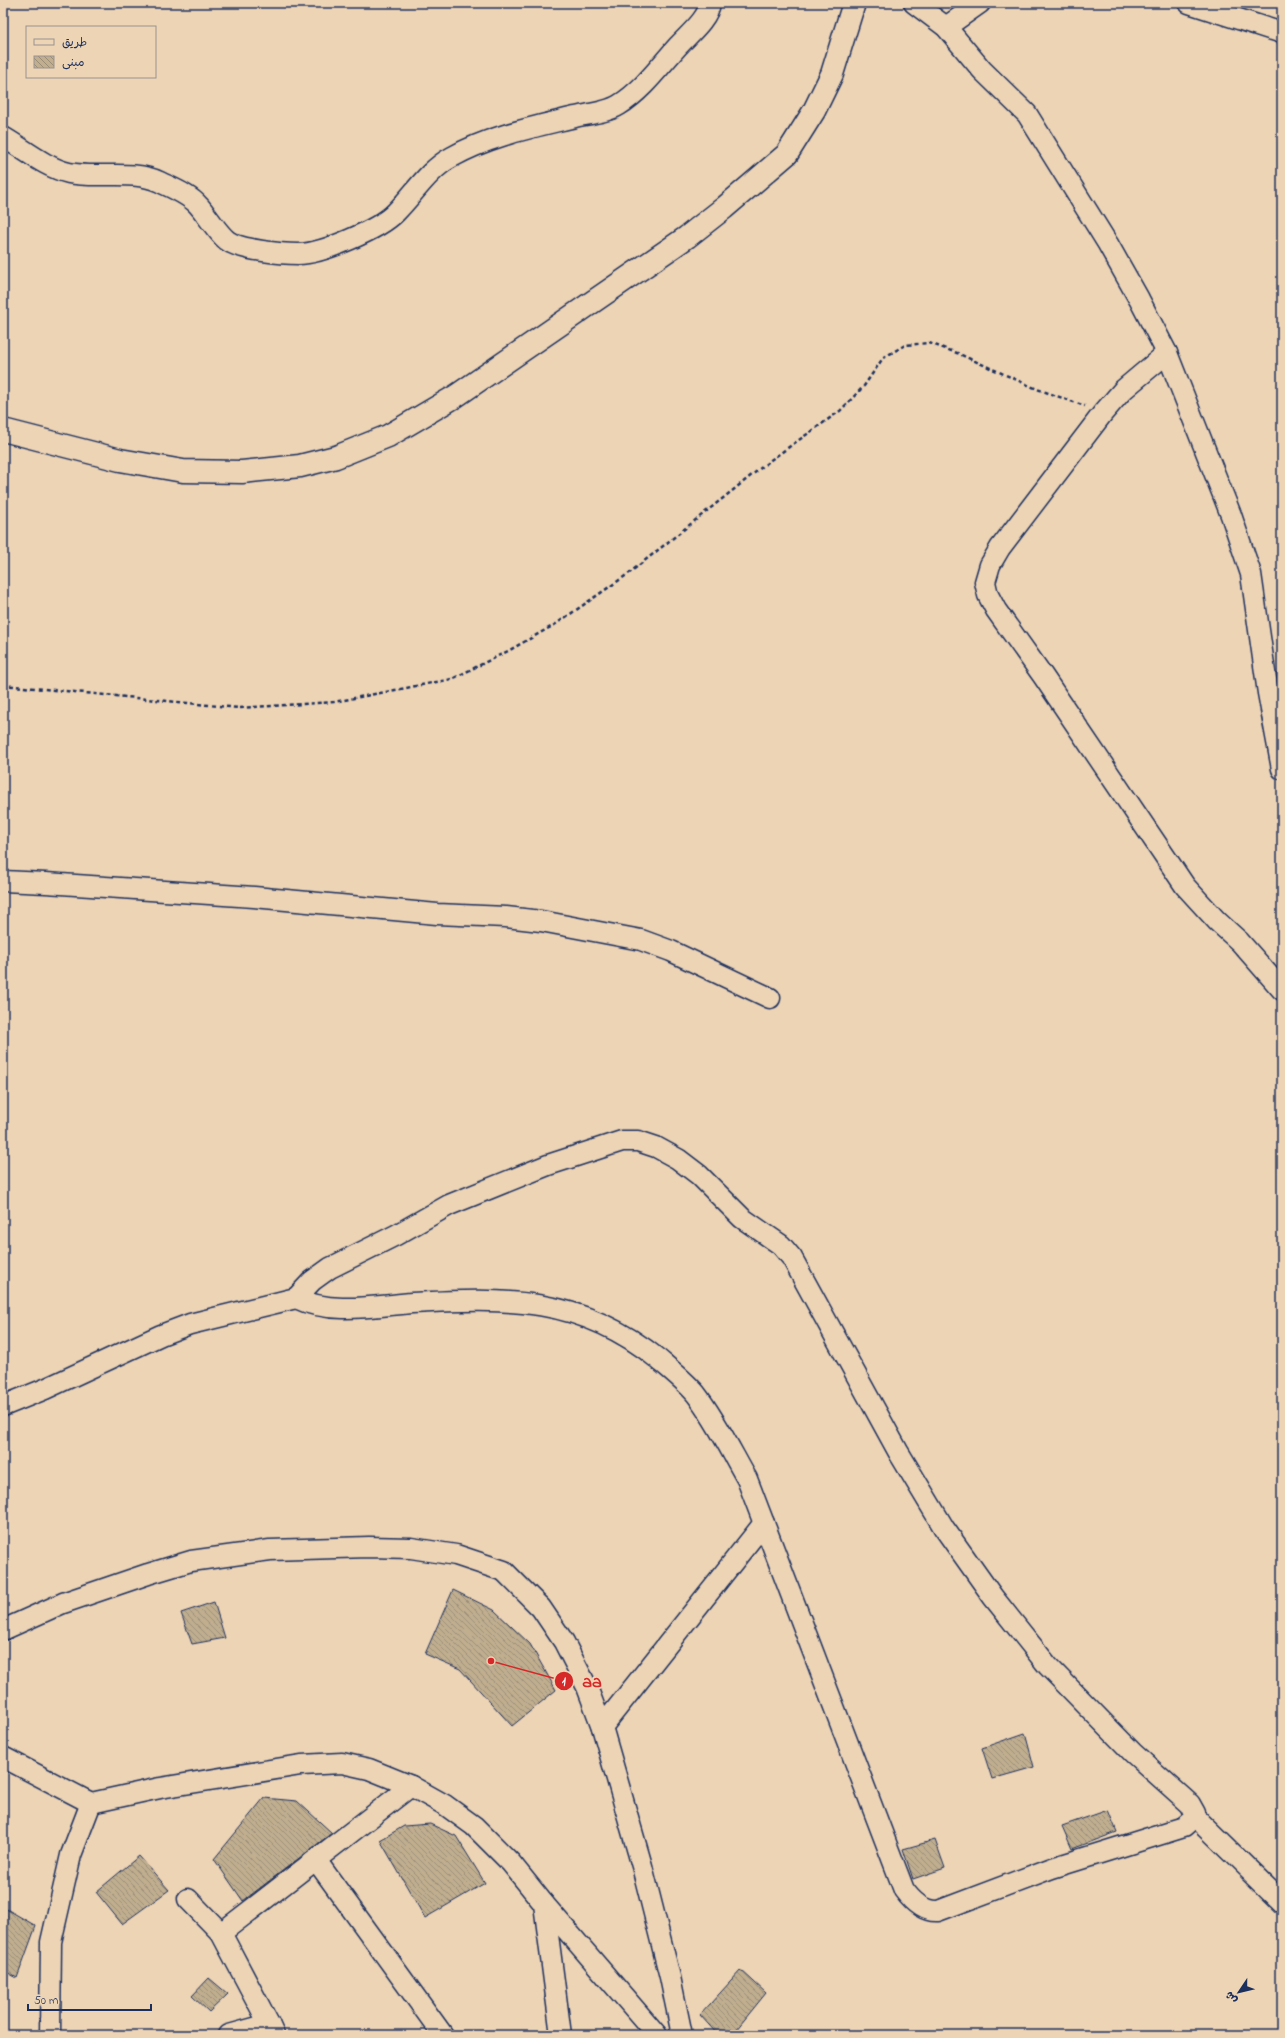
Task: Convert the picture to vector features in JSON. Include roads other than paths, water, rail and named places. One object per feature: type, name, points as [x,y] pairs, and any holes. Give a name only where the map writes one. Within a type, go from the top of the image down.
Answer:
[{"type":"main road","points":[[3,430],[120,460],[183,471],[242,472],[300,466],[336,457],[388,436],[456,396],[687,237],[729,204],[787,154],[814,111],[832,74],[854,3]]},
{"type":"street","points":[[3,138],[53,168],[68,173],[138,177],[152,179],[161,183],[191,198],[198,204],[228,241],[254,249],[299,254],[316,252],[374,229],[395,214],[432,170],[453,156],[494,139],[617,107],[644,84],[704,17],[710,3]]},
{"type":"street","points":[[914,3],[946,27],[982,70],[1030,118],[1108,244],[1139,298],[1167,353],[1231,515],[1251,574],[1268,693],[1282,769]]},
{"type":"street","points":[[946,27],[980,3]]},
{"type":"street","points":[[1188,3],[1282,32]]},
{"type":"street","points":[[1167,353],[1124,390],[1102,413],[1000,548],[986,576],[986,589],[991,601],[1007,627],[1043,676],[1173,870],[1198,902],[1240,942],[1282,990]]},
{"type":"street","points":[[3,881],[246,896],[437,914],[506,917],[541,921],[642,940],[671,951],[770,998]]},
{"type":"street","points":[[3,1406],[45,1389],[161,1335],[197,1323],[296,1298],[312,1281],[330,1268],[396,1235],[449,1205],[548,1165],[622,1141],[638,1141],[678,1159],[699,1175],[742,1218],[781,1245],[792,1258],[899,1453],[944,1528],[993,1597],[1048,1666],[1133,1753],[1190,1804],[1194,1809],[1194,1816],[1184,1827],[1052,1868],[938,1911],[932,1911],[919,1906],[904,1890],[748,1479],[714,1420],[696,1394],[680,1377],[644,1348],[617,1330],[584,1315],[547,1305],[465,1300],[338,1308],[315,1306],[296,1298]]},
{"type":"street","points":[[602,1727],[764,1523]]},
{"type":"street","points":[[3,1630],[35,1614],[97,1590],[192,1561],[270,1550],[369,1547],[411,1548],[456,1555],[504,1571],[541,1608],[564,1642],[587,1688],[602,1727],[642,1866],[670,1977],[682,2035]]},
{"type":"street","points":[[3,1757],[91,1803],[175,1786],[301,1765],[342,1763],[369,1769],[412,1786],[445,1805],[474,1826],[511,1863],[544,1904],[657,2035]]},
{"type":"street","points":[[221,1933],[412,1786]]},
{"type":"street","points":[[50,2035],[51,1942],[71,1855],[91,1803]]},
{"type":"street","points":[[1194,1816],[1282,1902]]},
{"type":"street","points":[[316,1860],[443,2035]]},
{"type":"street","points":[[188,1900],[221,1933],[271,2029],[229,2035]]},
{"type":"street","points":[[544,1904],[561,2035]]},
{"type":"place","name":"aa","points":[[491,1661]]}]
